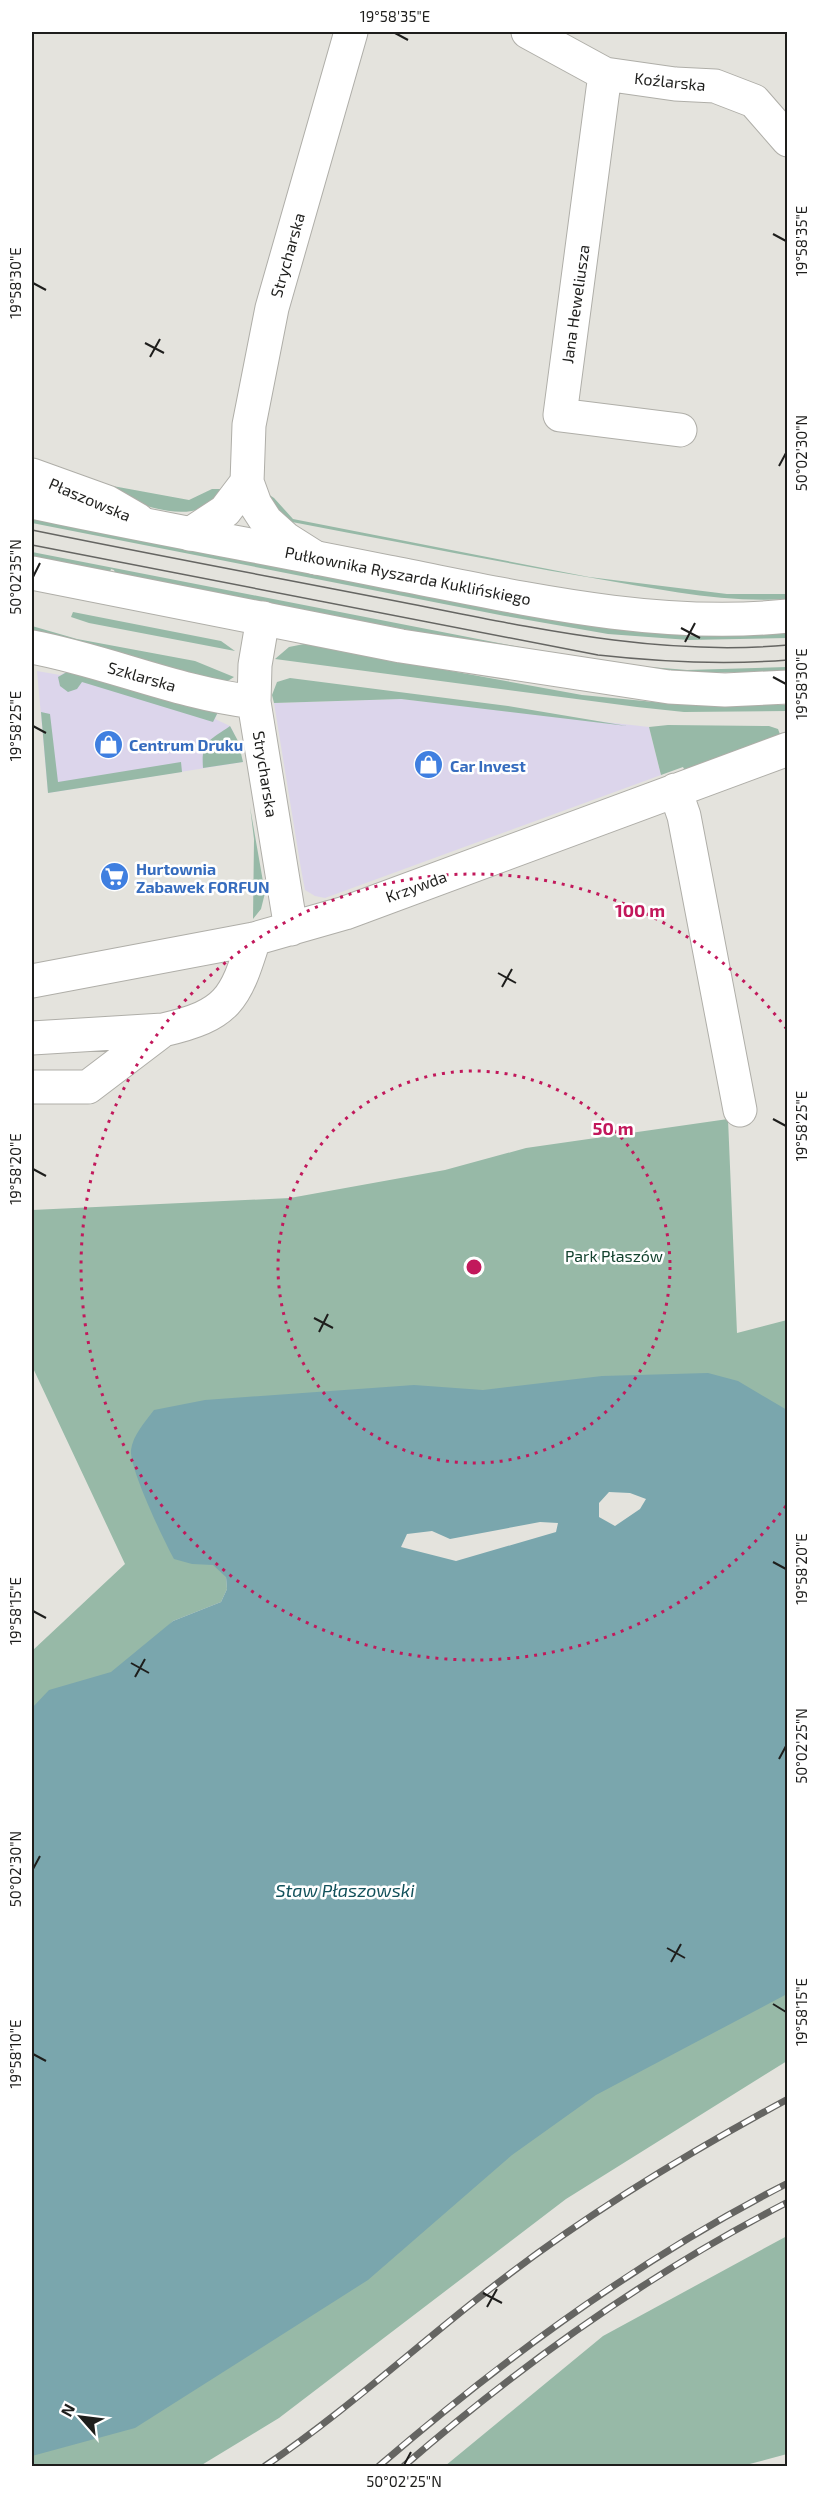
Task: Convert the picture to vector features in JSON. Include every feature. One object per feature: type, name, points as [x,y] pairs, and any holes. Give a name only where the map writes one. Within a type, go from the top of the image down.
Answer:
[{"type":"street","name":"Strycharska","points":[[316,558],[286,539],[266,521],[255,504],[247,482],[251,407],[272,308],[351,32]]},
{"type":"street","points":[[528,32],[605,74]]},
{"type":"street","name":"Koźlarska","points":[[605,74],[675,84],[715,86],[754,101],[788,140]]},
{"type":"street","name":"Jana Heweliusza","points":[[605,74],[560,415],[680,430]]},
{"type":"street","name":"Płaszowska","points":[[32,475],[107,502],[148,525]]},
{"type":"street","points":[[190,534],[225,511],[247,482]]},
{"type":"street","name":"Pułkownika Ryszarda Kuklińskiego","points":[[32,502],[495,592],[612,611],[720,619],[788,616]]},
{"type":"street","points":[[32,573],[401,645],[669,687],[726,690],[788,687]]},
{"type":"street","name":"Strycharska","points":[[263,618],[255,665],[254,702],[291,929]]},
{"type":"street","name":"Szklarska","points":[[32,647],[209,696],[254,702]]},
{"type":"street","name":"Krzywda","points":[[32,981],[254,939],[345,913],[788,749]]},
{"type":"street","points":[[675,790],[684,816],[740,1110]]},
{"type":"street","points":[[32,1038],[163,1030],[203,1018],[228,1001],[244,971],[254,939]]},
{"type":"street","points":[[32,1088],[88,1087],[163,1030]]},
{"type":"shaded area","points":[[72,669],[218,712],[215,719],[230,726],[243,762],[48,793],[37,671],[60,675]]},
{"type":"shaded area","points":[[401,699],[649,727],[661,775],[325,898],[315,896],[305,890],[274,703]]},
{"type":"green space","points":[[80,480],[189,500],[212,489],[225,489],[204,507],[175,512],[142,504]]},
{"type":"green space","points":[[265,492],[274,498],[293,519],[589,577],[727,594],[787,594],[787,599],[738,599],[666,591],[518,565],[292,522],[284,518]]},
{"type":"green space","points":[[32,519],[507,612],[742,635],[787,633],[787,638],[689,640],[608,634],[505,616],[32,523]]},
{"type":"green space","points":[[32,552],[550,653],[638,666],[687,670],[787,667],[787,671],[708,673],[637,668],[444,637],[115,573],[111,569],[110,572],[32,556]]},
{"type":"green space","points":[[73,612],[221,641],[235,651],[89,623],[71,617]]},
{"type":"green space","points":[[32,626],[77,639],[195,661],[234,677],[223,684],[32,633]]},
{"type":"green space","points":[[304,644],[582,695],[685,705],[787,705],[787,711],[684,712],[275,659],[289,647]]},
{"type":"green space","points":[[72,669],[218,712],[213,722],[82,682],[77,689],[68,692],[60,686],[58,677]]},
{"type":"green space","points":[[290,678],[508,706],[627,726],[401,699],[274,703],[272,695],[277,682]]},
{"type":"green space","points":[[41,712],[50,714],[58,782],[181,762],[182,772],[48,793]]},
{"type":"green space","points":[[668,725],[769,726],[778,729],[781,737],[685,771],[683,767],[661,775],[649,727]]},
{"type":"green space","points":[[230,726],[238,741],[243,762],[203,768],[203,752],[208,742]]},
{"type":"green space","points":[[250,807],[265,893],[261,909],[253,919],[254,839]]},
{"type":"green space","name":"Park Płaszów","points":[[728,1119],[737,1333],[787,1320],[787,1487],[766,1427],[226,1577],[227,1589],[221,1602],[173,1621],[32,1762],[32,1651],[125,1564],[32,1366],[32,1210],[290,1198],[445,1170],[526,1148]]},
{"type":"green space","points":[[787,1969],[787,2061],[566,2199],[279,2418],[200,2466],[32,2466],[32,2400],[197,2346]]},
{"type":"green space","points":[[787,2236],[787,2454],[742,2466],[445,2466],[603,2336]]},
{"type":"water","name":"Staw Płaszowski","points":[[708,1373],[738,1381],[787,1410],[787,1994],[596,2095],[512,2155],[368,2280],[135,2428],[32,2456],[32,1708],[49,1690],[111,1672],[173,1621],[221,1602],[227,1589],[226,1577],[213,1565],[192,1564],[174,1559],[135,1472],[131,1450],[137,1434],[154,1410],[205,1400],[414,1385],[483,1390],[602,1376]],"holes":[[[609,1492],[630,1493],[646,1499],[640,1509],[615,1526],[599,1517],[599,1503]],[[540,1522],[558,1523],[556,1532],[456,1561],[401,1547],[407,1534],[432,1531],[450,1539]]]},
{"type":"tram line","points":[[32,530],[545,630],[690,647],[739,648],[788,645]]},
{"type":"tram line","points":[[32,545],[598,655],[693,662],[788,660]]},
{"type":"railway","points":[[265,2466],[322,2425],[486,2292],[595,2213],[709,2143],[788,2099]]},
{"type":"railway","points":[[379,2466],[475,2387],[575,2312],[679,2244],[788,2183]]},
{"type":"railway","points":[[404,2466],[494,2392],[588,2323],[686,2259],[788,2202]]},
{"type":"place","name":"Centrum Druku","points":[[108,744]]},
{"type":"place","name":"Car Invest","points":[[429,765]]},
{"type":"place","name":"Hurtownia Zabawek FORFUN","points":[[115,877]]}]
